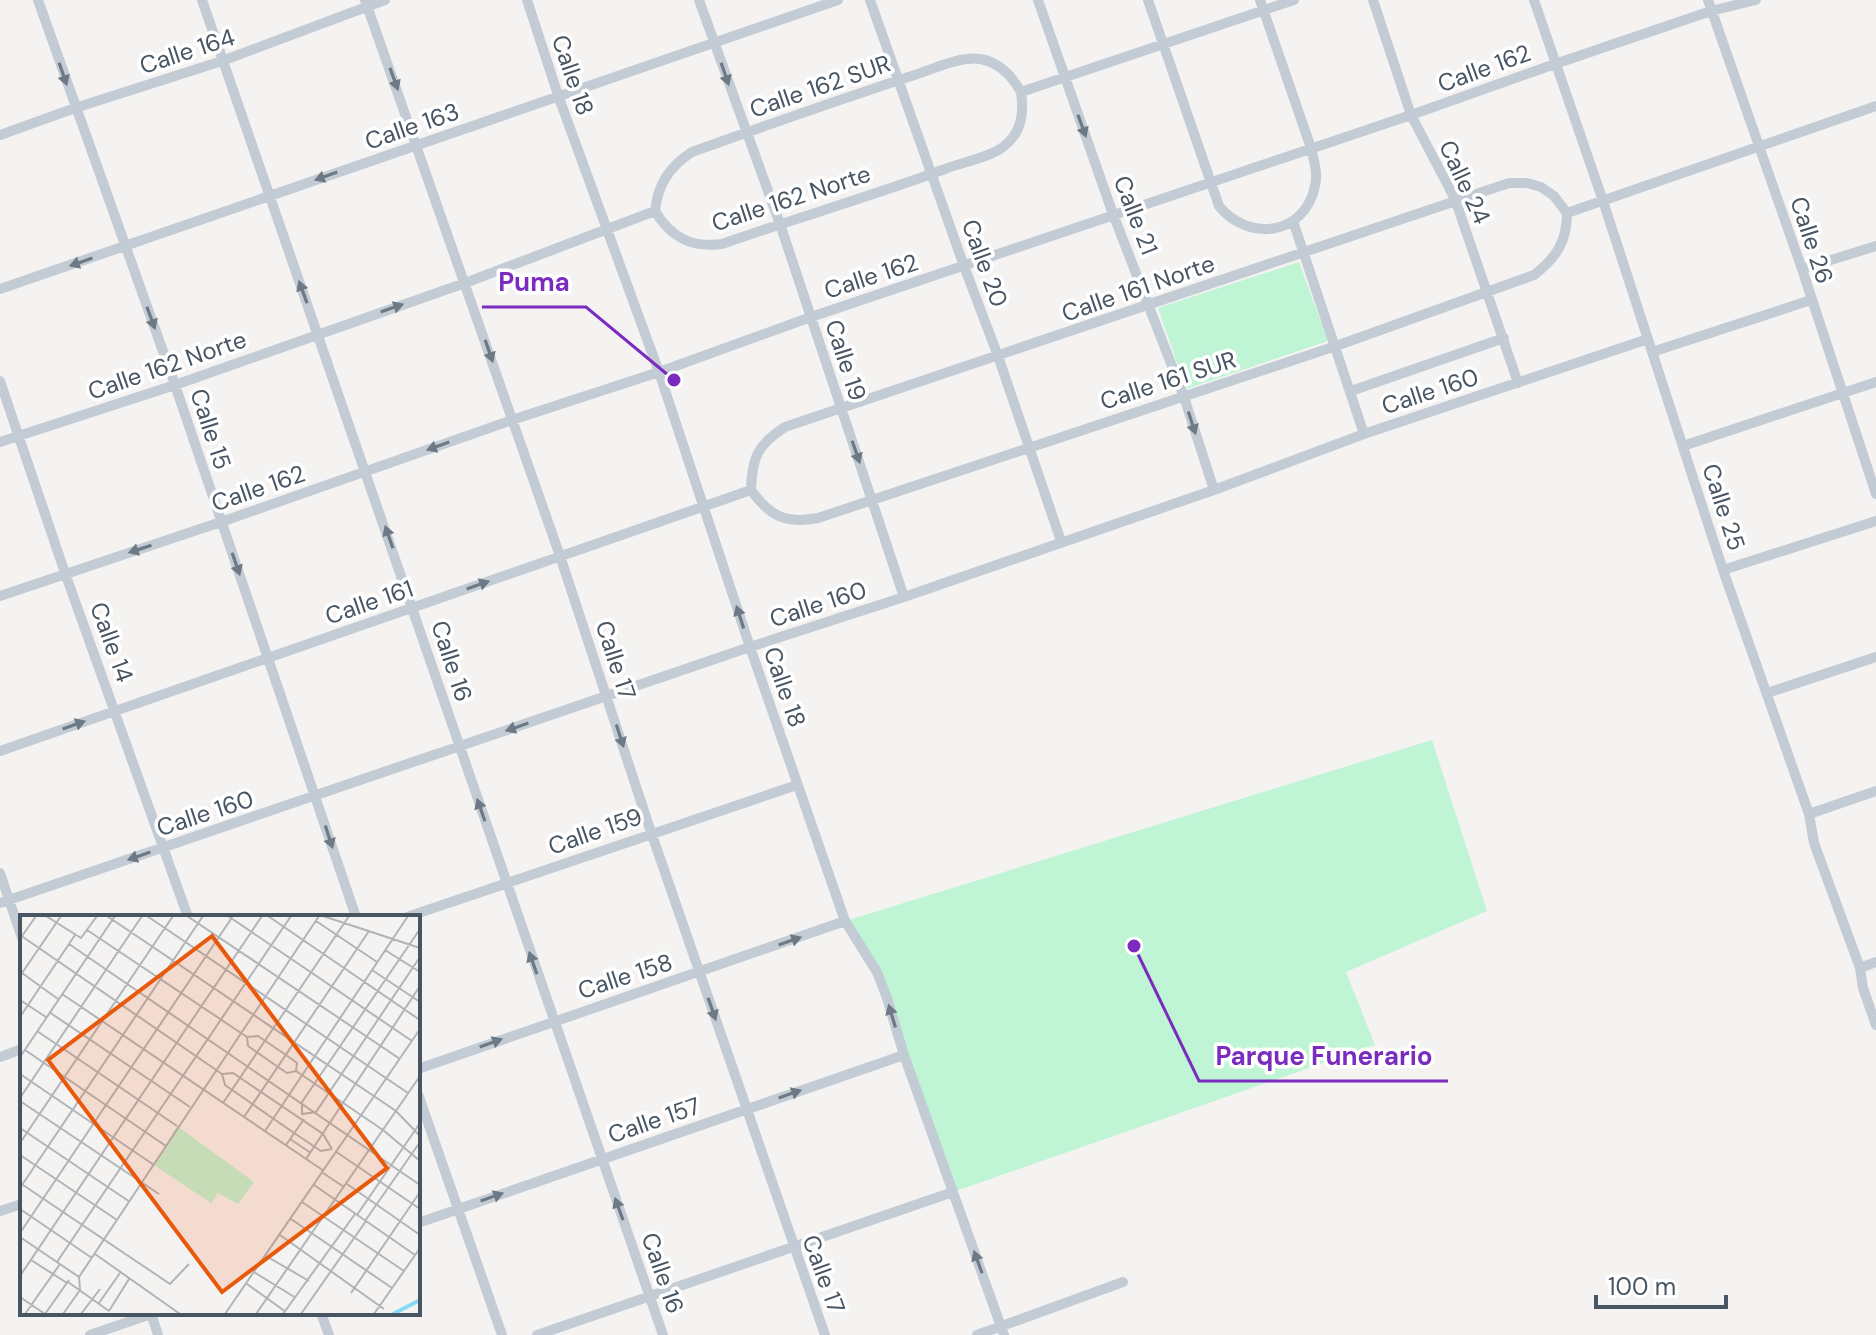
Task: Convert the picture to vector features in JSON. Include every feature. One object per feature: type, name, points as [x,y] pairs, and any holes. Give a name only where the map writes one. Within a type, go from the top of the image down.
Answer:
[{"type":"street","name":"Calle 15","points":[[38,0],[175,385],[355,915]]},
{"type":"street","name":"Calle 16","points":[[202,0],[663,1335]]},
{"type":"street","name":"Calle 164","points":[[0,135],[222,61],[366,3],[385,0]]},
{"type":"street","name":"Calle 18","points":[[527,0],[559,98],[659,372],[845,921],[877,972],[1003,1331]]},
{"type":"street","name":"Calle 19","points":[[699,0],[780,224],[904,597]]},
{"type":"street","name":"Calle 163","points":[[0,289],[838,0]]},
{"type":"street","name":"Calle 20","points":[[870,0],[1061,541]]},
{"type":"street","name":"Calle 21","points":[[1038,0],[1113,214],[1184,397],[1214,490]]},
{"type":"street","points":[[1148,0],[1219,206],[1228,217],[1256,230],[1293,221],[1311,199],[1316,184],[1311,148],[1262,5]]},
{"type":"street","points":[[1021,92],[1163,44],[1262,5],[1294,0]]},
{"type":"street","name":"Calle 24","points":[[1373,0],[1411,115],[1455,199],[1518,383]]},
{"type":"street","name":"Calle 25","points":[[1534,0],[1723,570],[1809,814],[1814,843],[1860,968],[1863,988],[1876,1025]]},
{"type":"street","name":"Calle 162","points":[[0,596],[1113,214],[1411,115],[1710,6],[1756,0]]},
{"type":"street","name":"Calle 17","points":[[366,3],[560,556],[651,832],[825,1335]]},
{"type":"street","name":"Calle 26","points":[[1710,6],[1760,145],[1876,494]]},
{"type":"street","name":"Calle 162 SUR","points":[[655,211],[661,183],[678,161],[692,152],[900,80],[967,59],[983,59],[1001,67],[1014,79],[1021,92]]},
{"type":"street","name":"Calle 162 Norte","points":[[0,442],[175,385],[465,283],[655,211],[663,225],[677,236],[691,244],[708,246],[931,174],[1002,148],[1015,135],[1021,123],[1021,92]]},
{"type":"street","points":[[1567,213],[1876,106]]},
{"type":"street","name":"Calle 161 Norte","points":[[751,490],[753,462],[759,449],[785,427],[1305,253],[1455,199],[1509,183],[1527,183],[1541,187],[1554,196],[1567,213]]},
{"type":"street","name":"Calle 161 SUR","points":[[751,490],[769,509],[786,520],[800,522],[873,501],[1336,346],[1534,275],[1562,247],[1567,213]]},
{"type":"street","points":[[1293,221],[1364,434]]},
{"type":"street","points":[[1802,269],[1876,246]]},
{"type":"street","points":[[1652,352],[1811,300]]},
{"type":"street","points":[[1351,391],[1504,338]]},
{"type":"street","name":"Calle 160","points":[[4,902],[904,597],[1214,490],[1364,434],[1648,339]]},
{"type":"street","name":"Calle 14","points":[[0,381],[187,915]]},
{"type":"street","points":[[1683,446],[1876,382]]},
{"type":"street","name":"Calle 161","points":[[0,751],[751,490]]},
{"type":"street","points":[[1723,570],[1876,521]]},
{"type":"street","points":[[1767,693],[1876,657]]},
{"type":"street","name":"Calle 159","points":[[413,915],[797,785]]},
{"type":"street","points":[[1809,814],[1876,791]]},
{"type":"street","points":[[0,873],[4,902],[20,934]]},
{"type":"street","name":"Calle 158","points":[[420,1068],[845,921]]},
{"type":"street","points":[[1860,968],[1876,962]]},
{"type":"street","points":[[0,1057],[20,1050]]},
{"type":"street","name":"Calle 157","points":[[420,1222],[904,1055]]},
{"type":"street","points":[[420,1100],[502,1335]]},
{"type":"street","points":[[537,1335],[953,1192]]},
{"type":"street","points":[[0,1211],[20,1205]]},
{"type":"street","points":[[977,1335],[1003,1331],[1123,1282]]},
{"type":"street","points":[[90,1335],[146,1315]]},
{"type":"street","points":[[153,1315],[158,1335]]},
{"type":"street","points":[[322,1315],[329,1335]]},
{"type":"green space","points":[[1299,262],[1328,341],[1186,389],[1158,308]]},
{"type":"green space","points":[[1432,740],[1487,911],[1346,972],[1375,1045],[953,1192],[883,975],[845,921]]},
{"type":"place","name":"Puma","points":[[674,380]]},
{"type":"place","name":"Parque Funerario","points":[[1134,946]]}]
